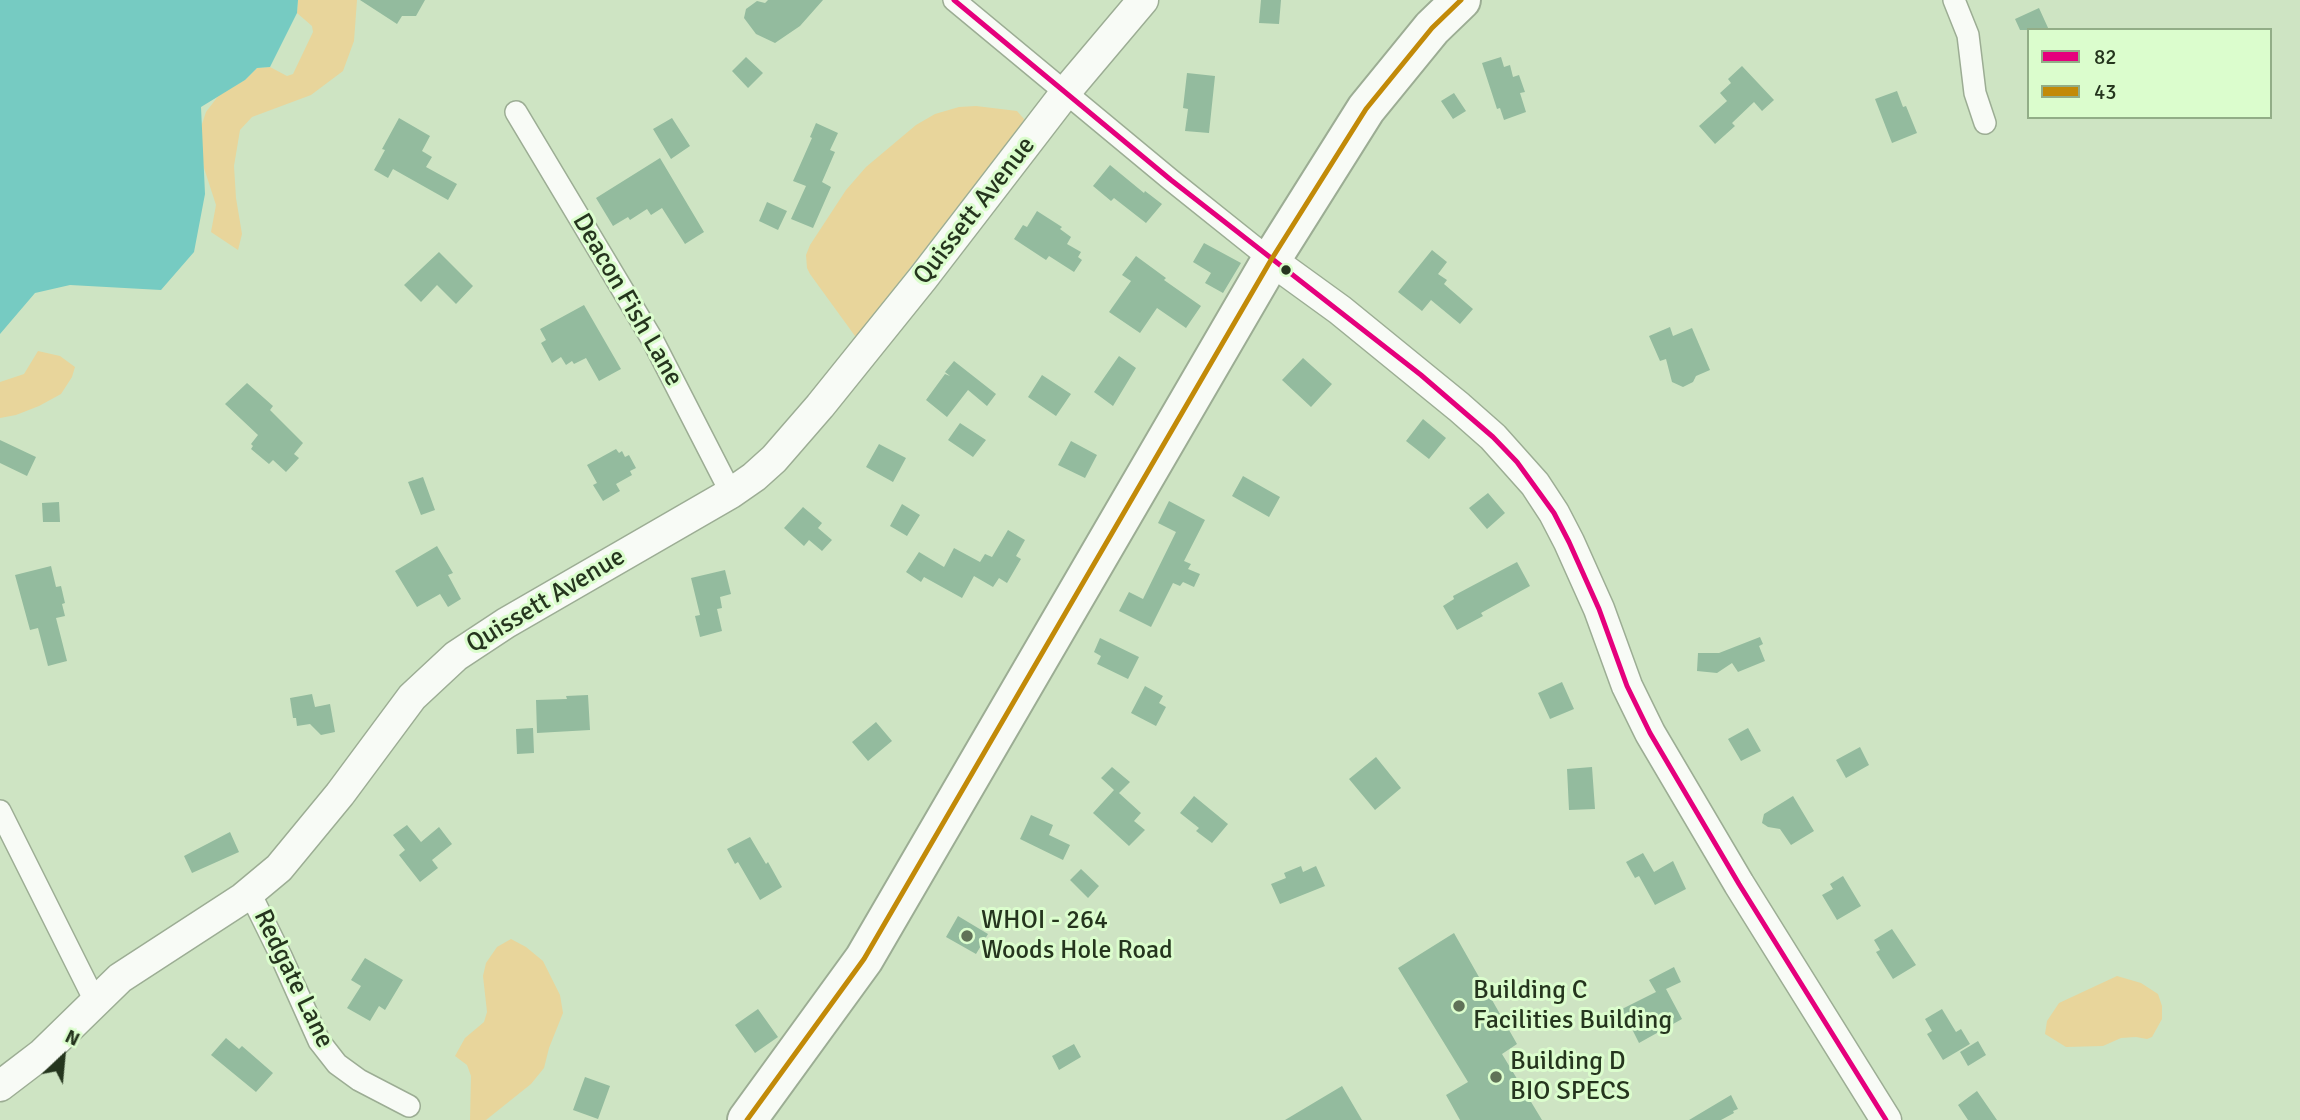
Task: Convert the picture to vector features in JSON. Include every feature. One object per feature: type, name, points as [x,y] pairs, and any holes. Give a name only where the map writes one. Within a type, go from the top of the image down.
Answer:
[{"type":"highway","points":[[747,1120],[864,959],[1271,260],[1366,109],[1432,28],[1461,0]]},
{"type":"main road","name":"Quissett Avenue","points":[[0,1086],[42,1054],[120,978],[250,893],[279,868],[303,842],[412,697],[456,656],[506,623],[731,493],[774,459],[923,278],[1066,92],[1143,0]]},
{"type":"main road","points":[[1271,260],[1340,310],[1459,407],[1501,445],[1535,484],[1555,513],[1569,542],[1599,608],[1627,686],[1650,733],[1739,884],[1886,1120]]},
{"type":"street","points":[[954,0],[1271,260]]},
{"type":"street","points":[[1954,0],[1968,35],[1975,93],[1986,123]]},
{"type":"street","name":"Deacon Fish Lane","points":[[516,112],[652,339],[731,493]]},
{"type":"street","points":[[0,811],[95,1001]]},
{"type":"street","name":"Redgate Lane","points":[[250,893],[318,1041],[337,1064],[359,1080],[409,1106]]},
{"type":"shaded area","points":[[298,0],[357,0],[354,41],[343,71],[311,95],[252,117],[240,130],[234,166],[242,234],[238,250],[211,232],[216,205],[204,168],[198,136],[206,112],[219,95],[245,80],[257,68],[270,67],[287,76],[293,74],[313,32],[312,26],[297,13]]},
{"type":"shaded area","points":[[976,106],[1017,111],[1024,119],[855,336],[807,268],[806,255],[810,245],[846,190],[866,167],[916,125],[935,114],[959,107]]},
{"type":"shaded area","points":[[38,351],[60,356],[75,367],[72,377],[61,394],[39,406],[0,418],[0,382],[24,374]]},
{"type":"shaded area","points":[[511,939],[543,961],[560,995],[563,1013],[544,1068],[531,1084],[486,1120],[470,1120],[471,1076],[467,1065],[455,1056],[465,1038],[484,1022],[487,1012],[483,976],[486,963],[497,947]]},
{"type":"shaded area","points":[[2117,976],[2141,983],[2158,994],[2162,1019],[2152,1037],[2121,1038],[2103,1046],[2066,1047],[2045,1034],[2047,1021],[2059,1003]]},
{"type":"water","points":[[0,0],[298,0],[297,13],[270,67],[257,68],[245,80],[201,107],[205,194],[194,252],[161,290],[70,285],[35,293],[0,334]]},
{"type":"building","points":[[360,0],[425,0],[416,16],[402,16],[397,24]]},
{"type":"building","points":[[768,0],[823,0],[800,26],[775,43],[756,34],[744,18],[746,9],[757,1],[765,3]]},
{"type":"building","points":[[1261,0],[1281,0],[1279,24],[1259,23]]},
{"type":"building","points":[[2039,8],[2048,28],[2020,30],[2015,19]]},
{"type":"building","points":[[746,57],[763,73],[748,88],[732,71]]},
{"type":"building","points":[[1501,57],[1504,67],[1510,65],[1513,77],[1519,75],[1525,92],[1520,93],[1526,112],[1504,120],[1500,108],[1497,109],[1482,63]]},
{"type":"building","points":[[1742,66],[1774,100],[1762,111],[1754,102],[1732,123],[1735,126],[1715,144],[1699,126],[1727,101],[1720,93],[1731,83],[1728,79]]},
{"type":"building","points":[[1187,73],[1215,76],[1209,133],[1185,131],[1188,109],[1183,108]]},
{"type":"building","points":[[1897,91],[1917,133],[1892,143],[1875,99]]},
{"type":"building","points":[[1454,93],[1466,111],[1453,119],[1441,101]]},
{"type":"building","points":[[399,118],[430,136],[422,151],[432,157],[426,167],[457,184],[448,200],[393,169],[388,178],[374,170]]},
{"type":"building","points":[[672,118],[690,146],[671,159],[653,129]]},
{"type":"building","points":[[816,123],[838,133],[830,150],[835,152],[822,182],[831,187],[813,228],[791,219],[806,186],[793,181]]},
{"type":"building","points":[[660,158],[704,232],[685,244],[662,208],[651,215],[647,209],[630,220],[628,217],[613,226],[596,198]]},
{"type":"building","points":[[1110,165],[1162,204],[1146,223],[1114,198],[1111,201],[1093,186]]},
{"type":"building","points":[[767,202],[787,211],[778,230],[759,221]]},
{"type":"building","points":[[1037,211],[1062,227],[1060,229],[1071,237],[1067,244],[1081,252],[1078,257],[1082,260],[1074,272],[1049,256],[1046,260],[1014,239],[1023,225],[1027,227]]},
{"type":"building","points":[[1204,243],[1241,263],[1223,293],[1205,283],[1211,273],[1193,262]]},
{"type":"building","points":[[1432,250],[1447,262],[1438,274],[1447,280],[1444,284],[1473,309],[1460,324],[1431,300],[1422,311],[1398,292]]},
{"type":"building","points":[[439,252],[473,286],[456,304],[437,285],[421,302],[404,285]]},
{"type":"building","points":[[1136,256],[1201,306],[1186,328],[1157,308],[1140,333],[1109,312],[1131,281],[1122,275]]},
{"type":"building","points":[[584,305],[621,369],[599,381],[586,358],[566,365],[561,357],[552,363],[541,343],[546,340],[540,329]]},
{"type":"building","points":[[1670,327],[1673,336],[1692,328],[1710,370],[1696,376],[1693,382],[1683,387],[1672,382],[1666,359],[1660,361],[1649,336]]},
{"type":"building","points":[[1119,356],[1136,368],[1113,406],[1094,392]]},
{"type":"building","points":[[1303,358],[1332,384],[1311,407],[1282,380]]},
{"type":"building","points":[[954,361],[996,394],[987,406],[968,390],[947,417],[926,400],[945,374],[950,376],[945,372]]},
{"type":"building","points":[[1042,375],[1071,394],[1056,416],[1028,397]]},
{"type":"building","points":[[247,383],[273,406],[270,410],[303,443],[294,454],[299,458],[286,472],[273,460],[269,464],[251,449],[251,444],[258,435],[225,404]]},
{"type":"building","points":[[1423,419],[1446,438],[1429,459],[1406,441]]},
{"type":"building","points":[[960,423],[986,440],[973,457],[948,440]]},
{"type":"building","points":[[0,440],[36,457],[27,476],[0,463]]},
{"type":"building","points":[[1071,441],[1097,455],[1085,478],[1058,465]]},
{"type":"building","points":[[879,444],[906,458],[893,482],[866,467]]},
{"type":"building","points":[[616,449],[619,453],[622,451],[625,457],[629,455],[636,468],[630,471],[632,475],[616,484],[620,491],[603,501],[593,485],[597,483],[587,465]]},
{"type":"building","points":[[1243,476],[1280,497],[1269,517],[1232,496]]},
{"type":"building","points":[[423,477],[435,510],[421,515],[408,482]]},
{"type":"building","points":[[1488,493],[1505,513],[1487,529],[1469,508]]},
{"type":"building","points":[[1169,501],[1205,520],[1184,561],[1191,564],[1188,569],[1200,574],[1194,587],[1183,582],[1180,586],[1173,583],[1151,627],[1119,611],[1129,592],[1143,599],[1176,532],[1158,523]]},
{"type":"building","points":[[59,502],[60,522],[43,522],[42,503]]},
{"type":"building","points":[[902,504],[920,515],[907,536],[890,526]]},
{"type":"building","points":[[803,507],[822,523],[818,528],[832,540],[822,551],[809,540],[804,546],[784,528]]},
{"type":"building","points":[[1008,530],[1025,540],[1016,556],[1021,559],[1007,583],[999,578],[993,587],[974,576],[962,598],[924,577],[921,582],[906,572],[919,552],[944,567],[954,548],[980,562],[985,554],[992,557]]},
{"type":"building","points":[[437,546],[453,573],[448,575],[461,599],[448,607],[440,594],[417,607],[395,571]]},
{"type":"building","points":[[1517,562],[1530,586],[1481,613],[1483,616],[1457,630],[1443,606],[1454,599],[1453,596]]},
{"type":"building","points":[[51,566],[56,587],[61,586],[65,603],[62,604],[65,616],[56,618],[67,661],[48,666],[38,628],[30,630],[15,575]]},
{"type":"building","points":[[725,570],[731,594],[720,597],[722,608],[717,609],[722,631],[700,637],[695,616],[700,615],[691,578]]},
{"type":"building","points":[[1760,637],[1763,644],[1759,646],[1765,661],[1738,672],[1732,663],[1717,673],[1697,671],[1698,653],[1719,653]]},
{"type":"building","points":[[1100,638],[1139,657],[1128,679],[1097,664],[1101,656],[1094,652]]},
{"type":"building","points":[[1562,682],[1574,709],[1550,719],[1538,693]]},
{"type":"building","points":[[1145,686],[1163,696],[1159,703],[1166,707],[1156,726],[1131,713]]},
{"type":"building","points":[[312,694],[315,707],[330,704],[335,732],[321,735],[310,724],[297,726],[290,698]]},
{"type":"building","points":[[588,695],[590,730],[537,733],[536,700]]},
{"type":"building","points":[[876,722],[892,741],[868,761],[852,742]]},
{"type":"building","points":[[533,728],[534,753],[517,754],[516,729]]},
{"type":"building","points":[[1748,728],[1761,751],[1741,761],[1728,739]]},
{"type":"building","points":[[1860,747],[1869,765],[1846,778],[1836,760]]},
{"type":"building","points":[[1376,757],[1401,788],[1375,810],[1349,779]]},
{"type":"building","points":[[1112,767],[1130,782],[1119,793],[1141,813],[1134,821],[1145,830],[1129,846],[1093,813],[1114,790],[1101,778]]},
{"type":"building","points":[[1592,767],[1595,809],[1569,810],[1567,769]]},
{"type":"building","points":[[1194,796],[1228,824],[1212,843],[1196,831],[1199,828],[1180,813]]},
{"type":"building","points":[[1793,796],[1814,831],[1791,845],[1780,829],[1762,823],[1764,814]]},
{"type":"building","points":[[1031,815],[1053,825],[1049,835],[1070,845],[1063,860],[1020,839]]},
{"type":"building","points":[[407,825],[421,842],[439,827],[452,844],[432,860],[438,868],[420,882],[399,855],[405,850],[393,835]]},
{"type":"building","points":[[230,832],[239,852],[192,873],[184,856]]},
{"type":"building","points":[[750,837],[782,887],[760,900],[738,862],[735,864],[727,849]]},
{"type":"building","points":[[1643,853],[1654,872],[1673,861],[1686,889],[1655,905],[1639,876],[1635,878],[1626,862]]},
{"type":"building","points":[[1301,866],[1303,872],[1316,866],[1325,886],[1280,904],[1271,884],[1286,878],[1284,873]]},
{"type":"building","points":[[1081,869],[1099,886],[1088,898],[1070,880]]},
{"type":"building","points":[[1843,876],[1861,906],[1837,920],[1822,895],[1833,889],[1830,884]]},
{"type":"building","name":"WHOI - 264 Woods Hole Road","points":[[958,916],[988,934],[976,954],[946,937]]},
{"type":"building","points":[[1892,929],[1916,965],[1893,979],[1876,952],[1880,950],[1874,940]]},
{"type":"building","name":"Building C Facilities Building","points":[[1454,933],[1517,1044],[1502,1054],[1542,1120],[1460,1120],[1446,1095],[1468,1082],[1398,968]]},
{"type":"building","points":[[365,958],[403,980],[385,1010],[379,1006],[370,1021],[347,1008],[361,986],[351,980]]},
{"type":"building","points":[[1674,967],[1681,982],[1666,989],[1682,1019],[1639,1043],[1622,1009],[1656,992],[1649,980]]},
{"type":"building","points":[[758,1009],[778,1037],[755,1053],[735,1025]]},
{"type":"building","points":[[1942,1009],[1956,1032],[1961,1029],[1970,1044],[1943,1060],[1927,1034],[1932,1031],[1925,1019]]},
{"type":"building","points":[[226,1038],[239,1049],[242,1046],[273,1073],[256,1092],[211,1055]]},
{"type":"building","points":[[1978,1041],[1986,1055],[1968,1066],[1960,1052]]},
{"type":"building","points":[[1074,1044],[1081,1057],[1059,1070],[1052,1056]]},
{"type":"building","points":[[585,1077],[610,1086],[598,1119],[573,1110]]},
{"type":"building","points":[[1342,1086],[1362,1120],[1285,1120]]},
{"type":"building","points":[[1977,1091],[1997,1120],[1968,1120],[1958,1105]]},
{"type":"building","points":[[1731,1095],[1738,1109],[1733,1111],[1734,1113],[1721,1120],[1689,1120]]},
{"type":"transit line","name":"82","points":[[954,0],[1171,180],[1421,375],[1493,437],[1517,462],[1554,513],[1569,542],[1599,609],[1627,686],[1650,733],[1739,884],[1886,1120]]},
{"type":"transit line","name":"43","points":[[747,1120],[864,959],[1271,260],[1366,109],[1432,28],[1461,0]]},
{"type":"place","name":"WHOI - 264 Woods Hole Road","points":[[967,936]]},
{"type":"place","name":"Building C Facilities Building","points":[[1459,1006]]},
{"type":"place","name":"Building D BIO SPECS","points":[[1496,1077]]}]
